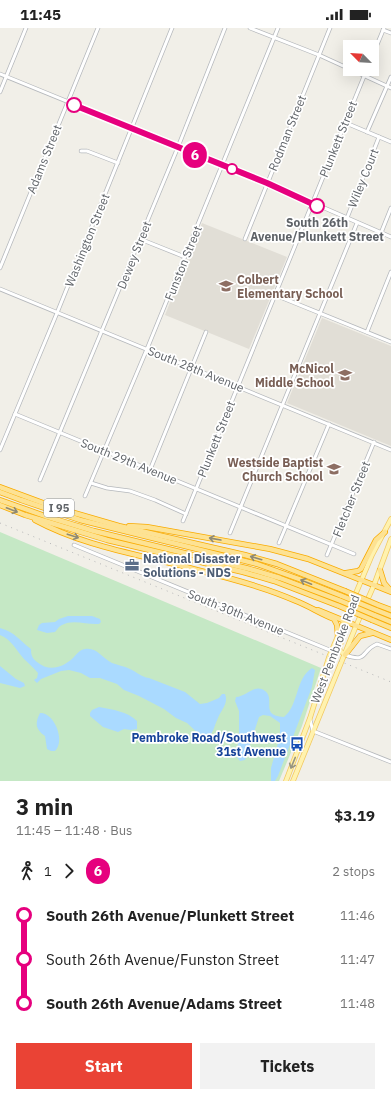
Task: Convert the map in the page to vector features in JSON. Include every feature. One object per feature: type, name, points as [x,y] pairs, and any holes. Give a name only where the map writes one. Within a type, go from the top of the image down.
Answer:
[{"type":"highway","name":"I 95","points":[[0,487],[54,507],[119,526],[245,555],[277,564],[391,610]]},
{"type":"highway","points":[[0,492],[80,520],[257,564],[299,579],[341,601]]},
{"type":"highway","points":[[0,500],[94,531],[258,571],[375,613],[391,616]]},
{"type":"highway","name":"I 95","points":[[0,506],[107,540],[243,572],[341,601],[372,620],[391,628]]},
{"type":"highway","points":[[25,515],[47,527],[70,535],[124,552],[198,570],[295,600],[391,640]]},
{"type":"highway","points":[[119,526],[147,527],[270,549],[308,559],[391,592]]},
{"type":"highway","points":[[345,573],[358,571],[361,569],[376,540],[385,532]]},
{"type":"highway","points":[[380,570],[384,583],[391,592]]},
{"type":"highway","points":[[315,609],[320,614],[334,619],[337,624],[338,637]]},
{"type":"highway","points":[[375,613],[391,622]]},
{"type":"highway","points":[[345,655],[360,636],[373,633]]},
{"type":"main road","name":"West Pembroke Road","points":[[286,781],[310,718],[332,651],[372,555],[391,519]]},
{"type":"main road","name":"West Pembroke Road","points":[[293,781],[374,585],[391,539]]},
{"type":"main road","points":[[345,620],[345,626],[339,646],[339,650],[345,655]]},
{"type":"street","points":[[0,92],[26,28]]},
{"type":"street","name":"Adams Street","points":[[0,268],[98,28]]},
{"type":"street","name":"Washington Street","points":[[0,450],[172,28]]},
{"type":"street","name":"Dewey Street","points":[[40,480],[178,148],[225,28]]},
{"type":"street","points":[[250,28],[319,55],[343,66]]},
{"type":"street","name":"Funston Street","points":[[86,496],[185,258],[278,28]]},
{"type":"street","name":"Rodman Street","points":[[245,239],[330,28]]},
{"type":"street","points":[[379,41],[384,29],[391,33]]},
{"type":"street","points":[[0,74],[222,166],[267,183],[391,237]]},
{"type":"street","points":[[364,76],[389,87]]},
{"type":"street","name":"Plunkett Street","points":[[183,521],[364,76]]},
{"type":"street","name":"Wiley Court","points":[[367,132],[389,87],[391,77]]},
{"type":"street","points":[[346,123],[391,142]]},
{"type":"street","name":"Wiley Court","points":[[347,218],[379,137]]},
{"type":"street","points":[[81,151],[87,151],[118,163]]},
{"type":"street","points":[[381,233],[391,208]]},
{"type":"street","points":[[230,533],[357,223]]},
{"type":"street","points":[[140,239],[185,258]]},
{"type":"street","points":[[367,332],[391,272]]},
{"type":"street","name":"South 28th Avenue","points":[[0,289],[391,450]]},
{"type":"street","points":[[275,295],[391,342]]},
{"type":"street","points":[[150,470],[206,332]]},
{"type":"street","name":"South 29th Avenue","points":[[15,414],[354,554]]},
{"type":"street","points":[[279,543],[329,424]]},
{"type":"street","name":"Fletcher Street","points":[[327,555],[374,442]]},
{"type":"street","points":[[91,482],[107,488],[130,491],[186,514]]},
{"type":"street","name":"South 30th Avenue","points":[[74,545],[332,651]]},
{"type":"street","points":[[345,655],[360,658],[377,644],[391,649]]},
{"type":"street","points":[[310,718],[313,731],[391,762]]},
{"type":"shaded area","name":"Colbert Elementary School","points":[[202,223],[287,257],[249,349],[165,315]]},
{"type":"shaded area","name":"McNicol Middle School","points":[[322,318],[391,346],[391,446],[287,403]]},
{"type":"green space","points":[[0,532],[321,668],[302,726],[279,781],[0,781]]},
{"type":"water","points":[[68,616],[92,616],[100,619],[101,622],[99,624],[75,622],[66,623],[55,632],[47,633],[37,630],[39,625],[42,623],[55,622]]},
{"type":"water","points":[[0,628],[17,637],[31,649],[32,656],[35,661],[46,667],[55,668],[60,666],[73,658],[81,650],[89,649],[96,651],[112,663],[128,668],[144,677],[185,692],[200,704],[219,698],[222,694],[225,694],[226,700],[213,732],[207,738],[202,737],[187,723],[176,718],[164,709],[124,690],[117,684],[100,678],[90,678],[81,673],[69,670],[61,671],[41,679],[37,683],[34,680],[37,678],[38,673],[24,659],[11,642],[0,635]]},
{"type":"water","points":[[0,666],[16,679],[24,683],[25,686],[20,688],[0,683]]},
{"type":"water","points":[[312,668],[315,670],[312,687],[278,776],[275,781],[271,781],[271,768],[280,736],[280,723],[270,716],[263,715],[259,717],[245,760],[240,761],[236,756],[239,738],[239,711],[235,701],[236,697],[254,689],[261,689],[268,694],[269,707],[272,714],[284,717],[292,706],[303,679]]},
{"type":"water","points":[[99,707],[120,711],[129,715],[137,721],[137,729],[124,729],[118,732],[103,727],[90,716],[92,710]]},
{"type":"water","points":[[40,713],[50,717],[57,728],[59,741],[55,751],[47,749],[45,736],[39,731],[37,726],[37,720]]},
{"type":"railway","points":[[0,523],[391,682]]},
{"type":"bus line","name":"6","points":[[74,105],[267,183],[317,206]]},
{"type":"place","name":"South 26th Avenue/Plunkett Street","points":[[317,206]]},
{"type":"place","name":"Colbert Elementary School","points":[[226,286]]},
{"type":"place","name":"McNicol Middle School","points":[[345,375]]},
{"type":"place","name":"Westside Baptist Church School","points":[[334,469]]},
{"type":"place","name":"National Disaster Solutions - NDS","points":[[132,565]]},
{"type":"place","name":"Pembroke Road/Southwest 31st Avenue","points":[[297,744]]}]
